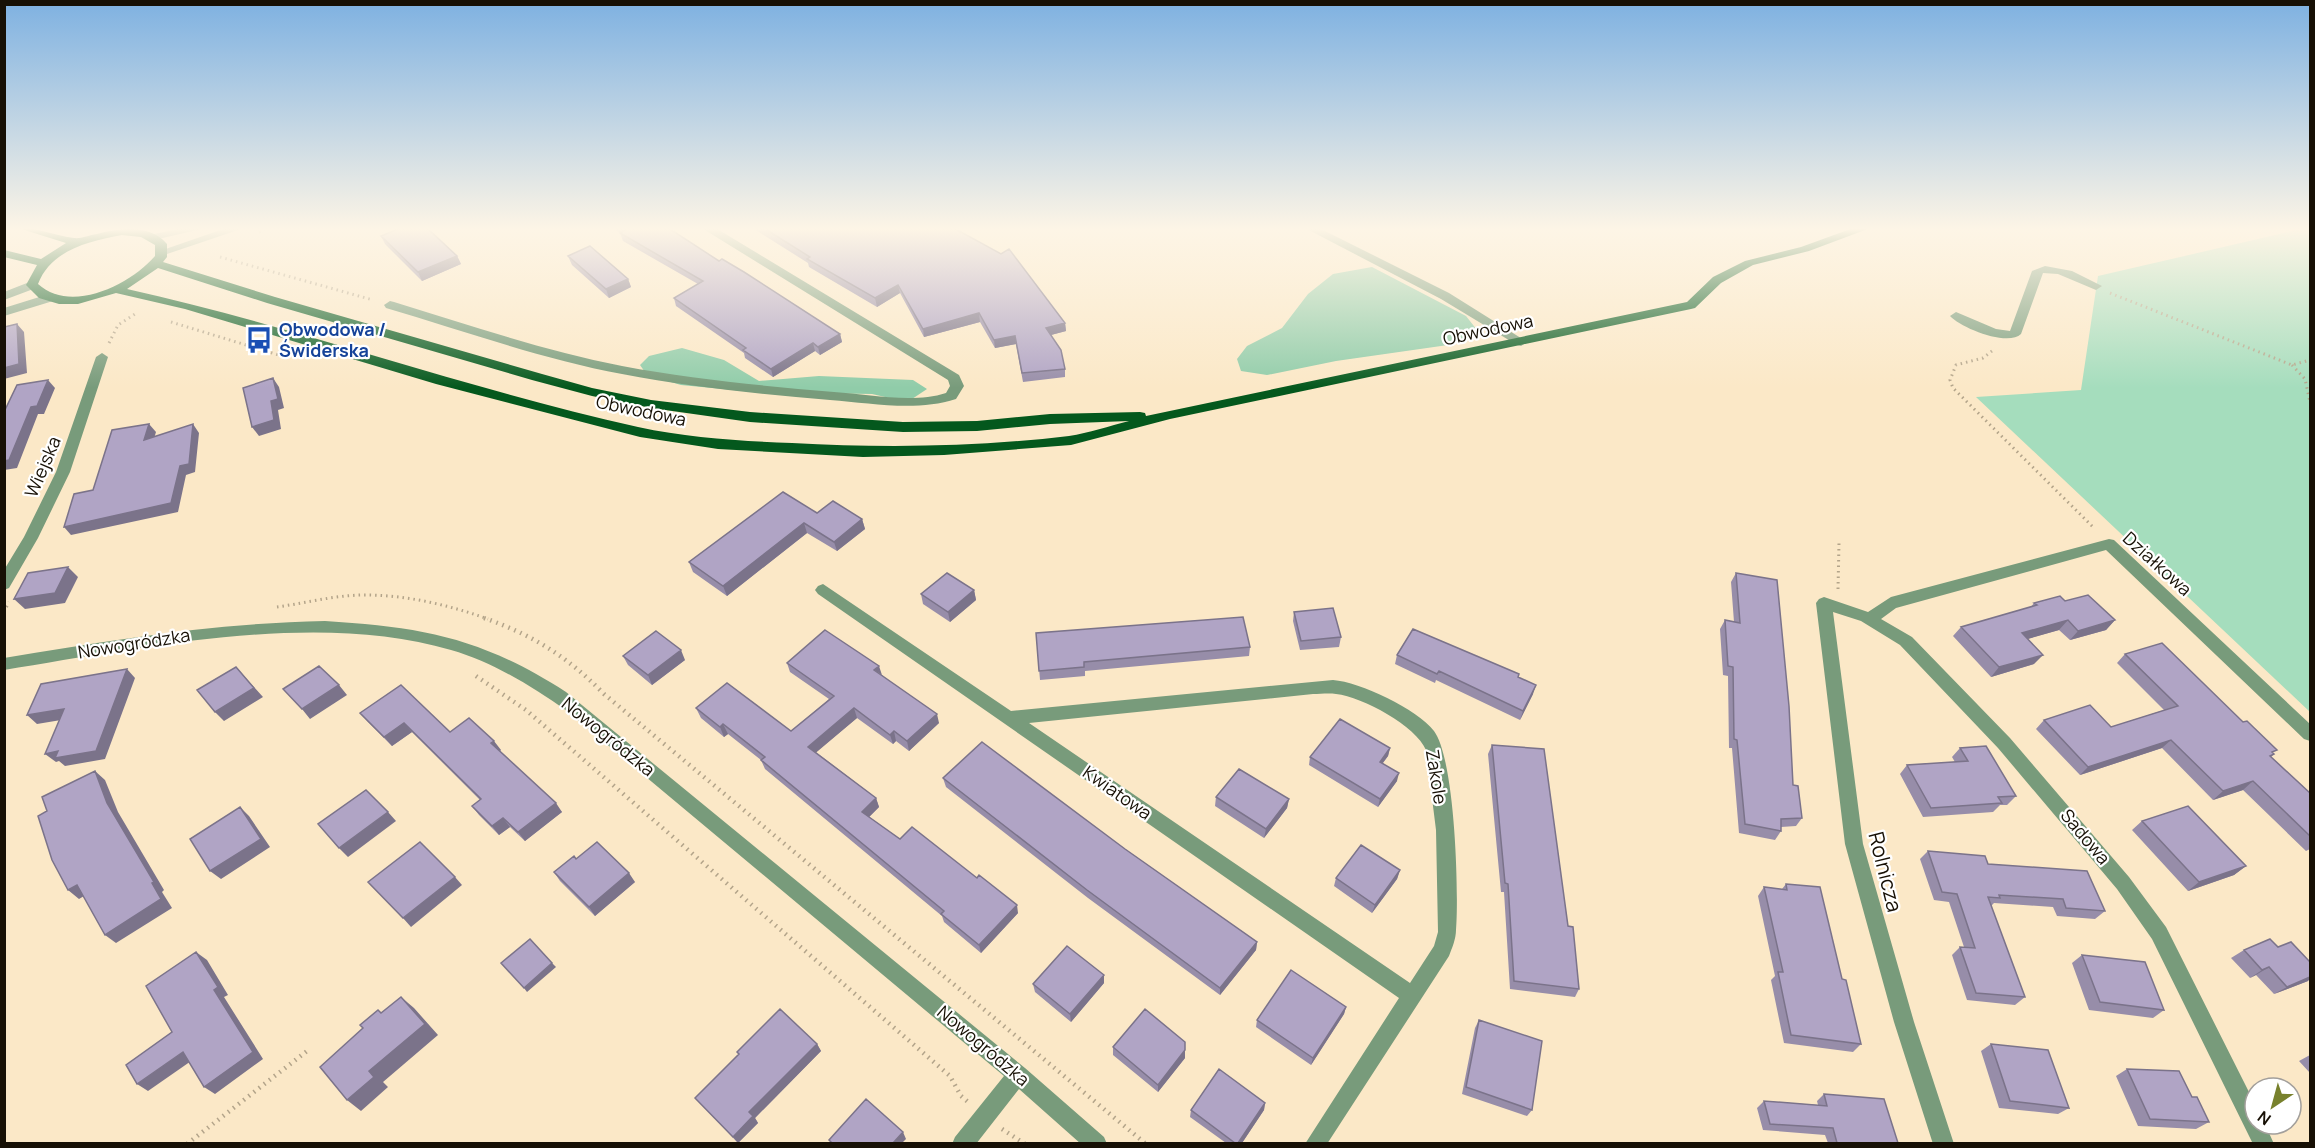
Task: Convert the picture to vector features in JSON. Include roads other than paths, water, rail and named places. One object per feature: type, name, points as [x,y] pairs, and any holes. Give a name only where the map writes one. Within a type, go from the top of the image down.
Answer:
[{"type":"main road","points":[[33,281],[32,285],[37,293],[49,298]]},
{"type":"main road","name":"Obwodowa","points":[[49,298],[80,299],[117,290],[136,281]]},
{"type":"main road","name":"Obwodowa","points":[[220,281],[271,300],[515,371],[592,392],[651,404],[750,417],[903,428],[977,426],[1050,419],[1170,415]]},
{"type":"main road","name":"Obwodowa","points":[[117,290],[233,318],[517,402],[640,432],[718,444],[863,452],[944,450],[1071,440],[1170,415],[1691,305],[1716,281]]},
{"type":"street","points":[[390,305],[556,356],[622,370],[759,390],[895,401],[936,401],[951,396],[957,386],[954,378],[793,281]]},
{"type":"street","points":[[1414,281],[1445,296],[1521,342]]},
{"type":"street","points":[[1956,316],[2006,336],[2015,334],[2035,281]]},
{"type":"street","points":[[2083,281],[2096,286]]},
{"type":"street","points":[[4,296],[32,285]]},
{"type":"street","points":[[4,312],[49,298]]},
{"type":"street","name":"Wiejska","points":[[4,584],[31,538],[63,472],[102,357]]},
{"type":"street","name":"Działkowa","points":[[1870,619],[1891,603],[2109,544],[2310,734]]},
{"type":"street","name":"Kwiatowa","points":[[823,590],[1411,995]]},
{"type":"street","name":"Sadowa","points":[[1831,605],[1870,619],[1906,641],[2004,743],[2123,883],[2159,933],[2264,1143]]},
{"type":"street","name":"Rolnicza","points":[[1831,605],[1854,844],[1904,1022],[1944,1143]]},
{"type":"street","name":"Nowogródzka","points":[[4,664],[197,633],[289,626],[352,628],[424,637],[463,647],[494,659],[548,688],[573,706],[1097,1143]]},
{"type":"street","name":"Zakole","points":[[1008,718],[1305,688],[1337,687],[1408,718],[1429,737],[1436,754],[1448,912],[1447,932],[1442,950],[1315,1143]]},
{"type":"street","points":[[962,1143],[1018,1075]]},
{"type":"place","name":"Obwodowa / Świderska","points":[[259,340]]}]
